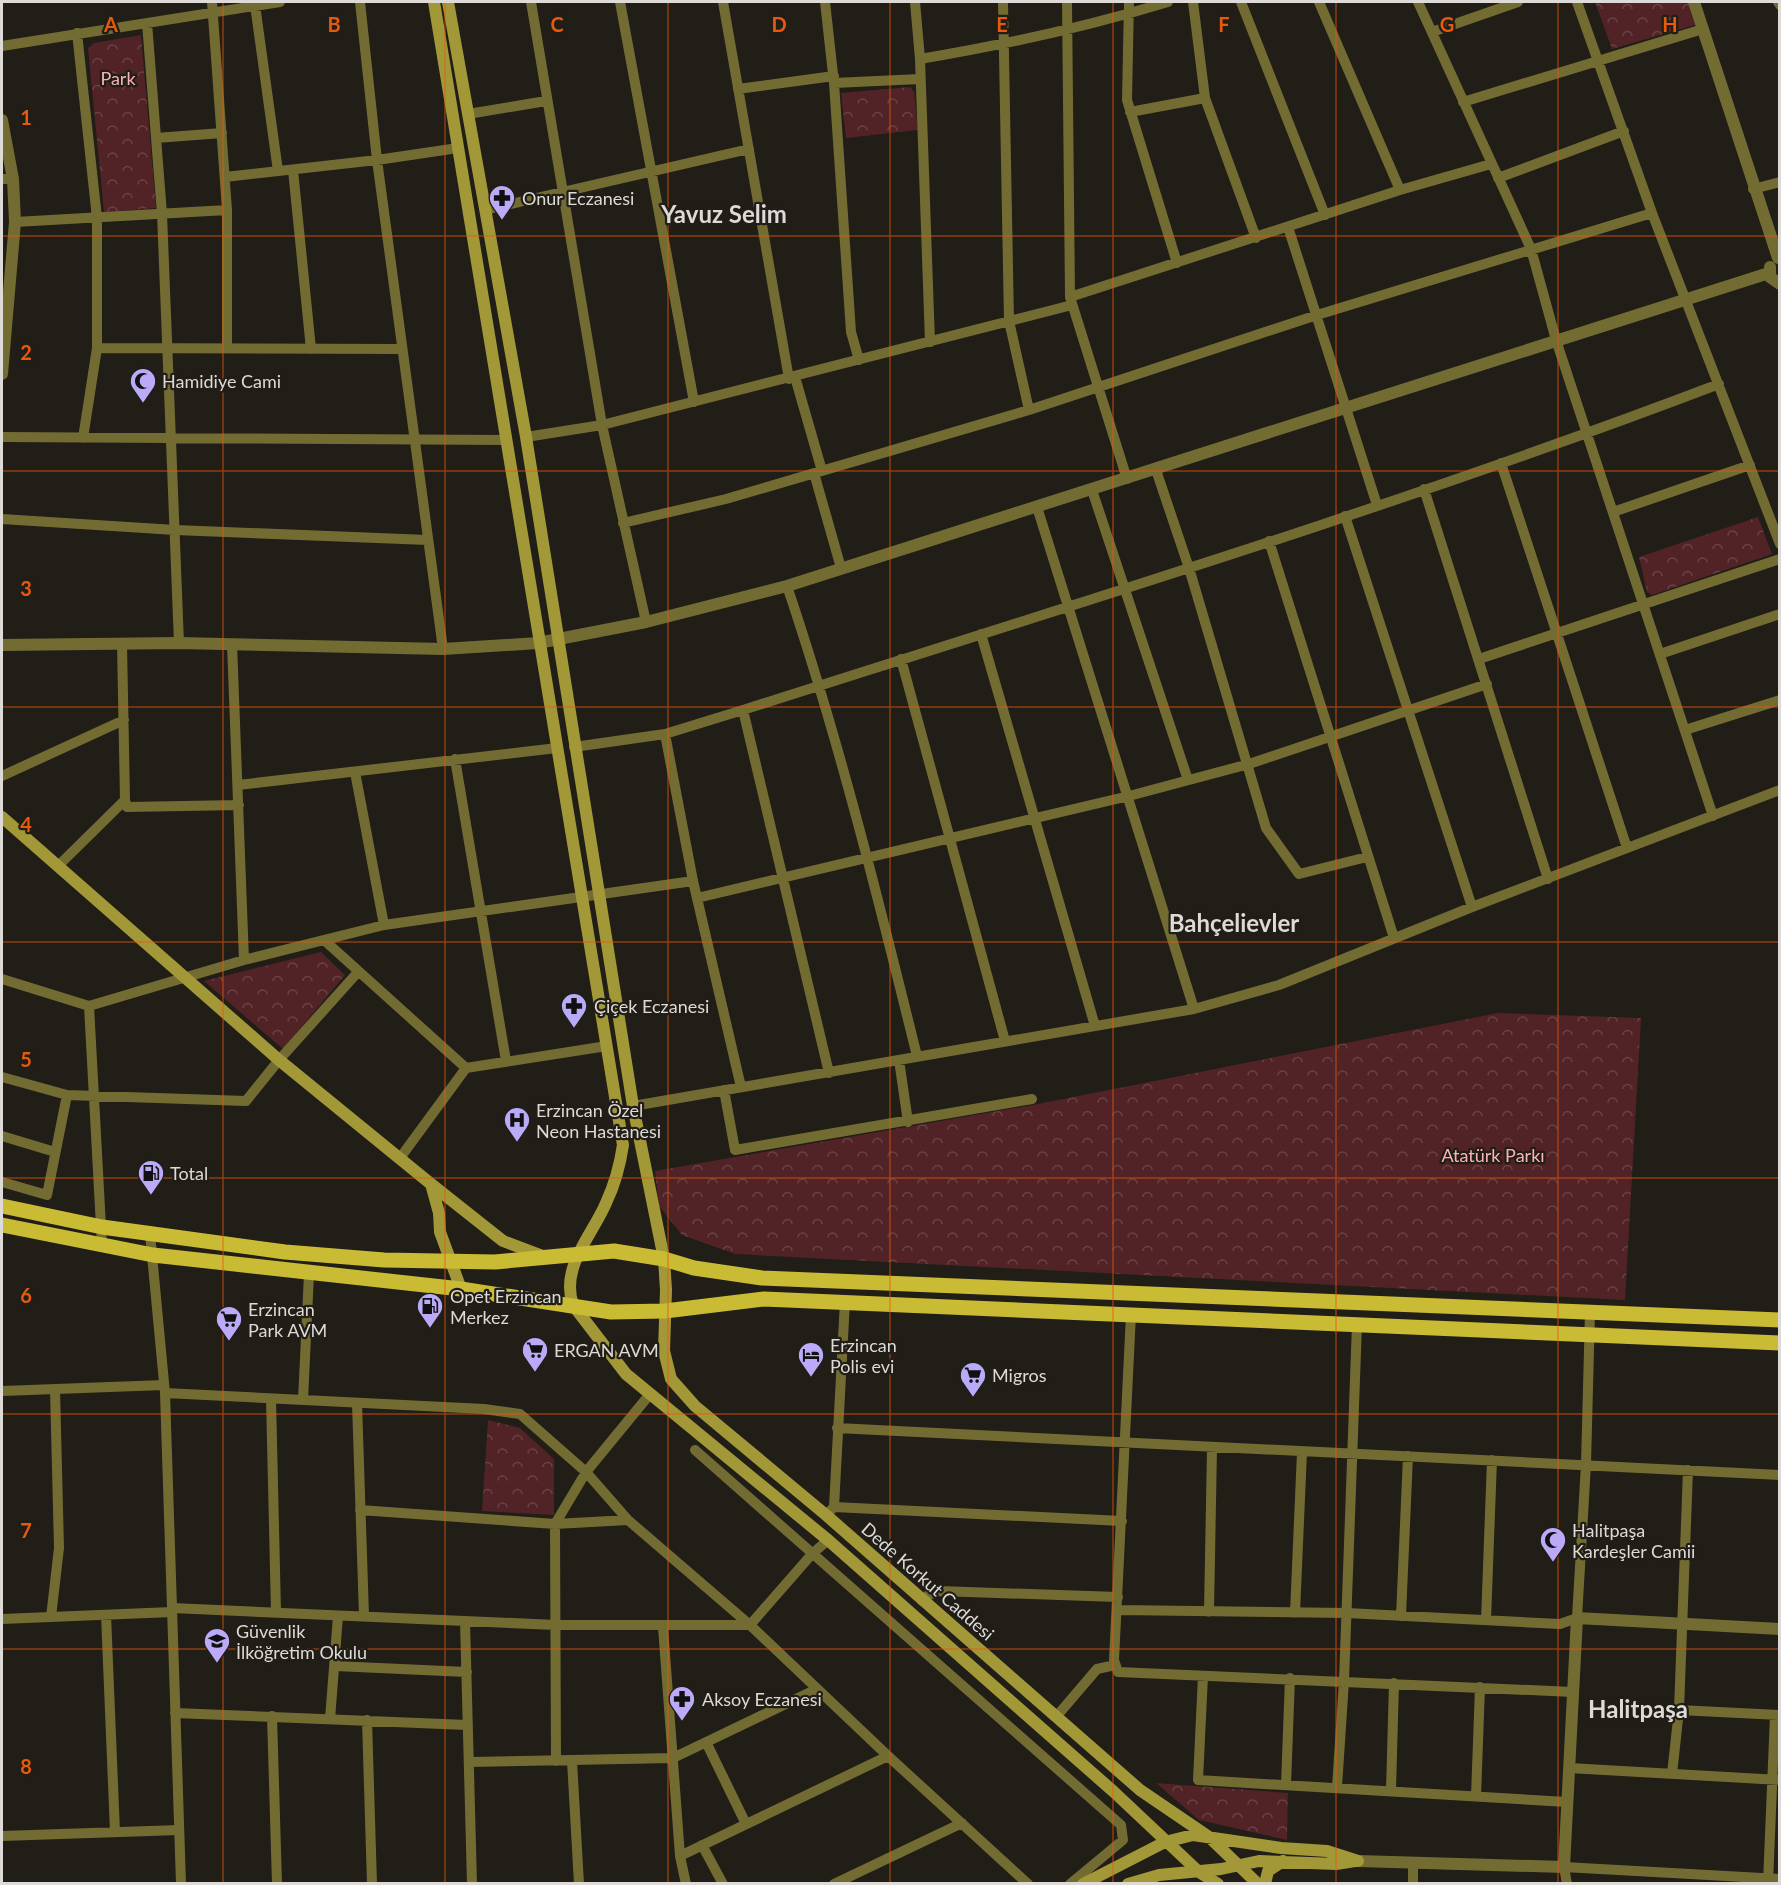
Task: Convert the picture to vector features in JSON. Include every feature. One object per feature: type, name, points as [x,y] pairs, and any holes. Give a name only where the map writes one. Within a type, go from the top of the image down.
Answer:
[{"type":"main road","points":[[434,2],[538,643],[583,895],[623,1145],[619,1171],[606,1204],[571,1274],[568,1292],[573,1305]]},
{"type":"main road","name":"Dede Korkut Caddesi","points":[[448,2],[526,437],[633,1106],[664,1259],[664,1352],[671,1379],[695,1406],[830,1511],[922,1600],[1140,1790],[1209,1838],[1258,1884]]},
{"type":"main road","points":[[2,817],[279,1060],[431,1184],[503,1240],[543,1256]]},
{"type":"main road","points":[[431,1184],[449,1262],[460,1289]]},
{"type":"main road","points":[[2,1206],[102,1227],[150,1234],[285,1252],[384,1260],[495,1262],[614,1251],[664,1259],[693,1268],[762,1278],[1779,1320]]},
{"type":"main road","points":[[2,1225],[153,1255],[460,1289],[611,1312],[665,1311],[764,1299],[845,1301],[1779,1343]]},
{"type":"main road","name":"Dede Korkut Caddesi","points":[[573,1305],[626,1374],[698,1430],[828,1540],[1105,1784],[1199,1872],[1218,1884]]},
{"type":"main road","points":[[1083,1884],[1166,1842],[1193,1836],[1281,1848],[1326,1851],[1358,1861]]},
{"type":"main road","points":[[1128,1884],[1159,1875],[1199,1872],[1238,1864],[1283,1861],[1336,1864],[1358,1861]]},
{"type":"main road","points":[[1265,1884],[1268,1871],[1283,1861]]},
{"type":"street","points":[[2,46],[147,23],[213,7],[280,2]]},
{"type":"street","points":[[360,2],[377,160],[443,649]]},
{"type":"street","points":[[531,2],[602,425],[646,622]]},
{"type":"street","points":[[620,2],[694,402]]},
{"type":"street","points":[[723,2],[792,378],[841,568]]},
{"type":"street","points":[[825,2],[834,80],[851,332],[859,360]]},
{"type":"street","points":[[915,2],[920,59],[930,342]]},
{"type":"street","points":[[1003,2],[1009,321],[1029,410]]},
{"type":"street","points":[[1067,2],[1071,301],[1127,479]]},
{"type":"street","points":[[1129,2],[1126,100],[1177,263]]},
{"type":"street","points":[[920,59],[1005,45],[1066,31],[1168,2]]},
{"type":"street","points":[[1193,2],[1205,98],[1256,238]]},
{"type":"street","points":[[1241,2],[1325,215]]},
{"type":"street","points":[[1319,2],[1400,190]]},
{"type":"street","points":[[1418,2],[1531,249],[1556,340],[1586,434],[1713,816]]},
{"type":"street","points":[[1432,32],[1518,2]]},
{"type":"street","points":[[1577,2],[1652,213],[1779,544]]},
{"type":"street","points":[[1694,2],[1753,189],[1779,257],[1771,264],[1769,273],[1779,284]]},
{"type":"street","points":[[255,5],[278,171]]},
{"type":"street","points":[[213,7],[227,210],[227,348]]},
{"type":"street","points":[[147,23],[162,214],[179,642]]},
{"type":"street","points":[[1463,102],[1703,29]]},
{"type":"street","points":[[77,33],[97,218],[97,348],[84,438]]},
{"type":"street","points":[[738,89],[834,80],[920,79]]},
{"type":"street","points":[[1131,112],[1205,98]]},
{"type":"street","points":[[468,114],[546,101]]},
{"type":"street","points":[[2,120],[7,179],[15,222],[5,286],[2,375]]},
{"type":"street","points":[[1498,178],[1624,131]]},
{"type":"street","points":[[156,138],[222,133]]},
{"type":"street","points":[[225,177],[377,160],[458,147]]},
{"type":"street","points":[[485,210],[749,149]]},
{"type":"street","points":[[526,437],[602,425],[1009,321],[1400,190],[1491,164]]},
{"type":"street","points":[[293,170],[311,349]]},
{"type":"street","points":[[1753,189],[1779,182]]},
{"type":"street","points":[[15,222],[227,210]]},
{"type":"street","points":[[623,523],[726,499],[1029,410],[1096,386],[1317,315],[1652,213]]},
{"type":"street","points":[[1288,227],[1348,407],[1377,505]]},
{"type":"street","points":[[2,645],[179,642],[443,649],[538,643],[646,622],[787,586],[1769,273]]},
{"type":"street","points":[[97,348],[402,349]]},
{"type":"street","points":[[574,747],[664,734],[743,710],[1345,516],[1586,434],[1719,384]]},
{"type":"street","points":[[2,437],[506,440]]},
{"type":"street","points":[[1501,463],[1627,848]]},
{"type":"street","points":[[1612,512],[1750,465]]},
{"type":"street","points":[[1156,470],[1189,568],[1249,764],[1266,828],[1299,874],[1367,857]]},
{"type":"street","points":[[1424,489],[1548,879]]},
{"type":"street","points":[[1092,490],[1188,780]]},
{"type":"street","points":[[1037,507],[1194,1009]]},
{"type":"street","points":[[1345,516],[1406,710],[1472,907]]},
{"type":"street","points":[[2,519],[175,530],[428,540]]},
{"type":"street","points":[[1269,541],[1394,938]]},
{"type":"street","points":[[1479,660],[1779,559]]},
{"type":"street","points":[[787,586],[820,685],[868,857],[917,1056]]},
{"type":"street","points":[[1660,654],[1779,614]]},
{"type":"street","points":[[981,634],[1095,1026]]},
{"type":"street","points":[[122,643],[127,807],[239,805]]},
{"type":"street","points":[[232,644],[244,960]]},
{"type":"street","points":[[901,659],[1005,1041]]},
{"type":"street","points":[[697,898],[949,837],[1035,819],[1249,764],[1487,684]]},
{"type":"street","points":[[1685,730],[1779,700]]},
{"type":"street","points":[[743,710],[829,1073]]},
{"type":"street","points":[[2,776],[124,720]]},
{"type":"street","points":[[664,734],[693,881],[741,1087]]},
{"type":"street","points":[[238,785],[557,748]]},
{"type":"street","points":[[455,759],[506,1060]]},
{"type":"street","points":[[355,772],[384,925]]},
{"type":"street","points":[[633,1106],[1194,1009],[1279,986],[1472,907],[1779,790]]},
{"type":"street","points":[[58,866],[125,800]]},
{"type":"street","points":[[2,979],[89,1006],[244,960],[384,925],[693,881]]},
{"type":"street","points":[[324,940],[466,1068]]},
{"type":"street","points":[[2,1077],[67,1095],[246,1101],[279,1060],[358,972]]},
{"type":"street","points":[[89,1006],[92,1096],[102,1245]]},
{"type":"street","points":[[400,1158],[466,1068],[607,1046]]},
{"type":"street","points":[[899,1060],[908,1122]]},
{"type":"street","points":[[724,1090],[735,1150],[1032,1099]]},
{"type":"street","points":[[2,1182],[47,1195],[67,1095]]},
{"type":"street","points":[[2,1136],[55,1152]]},
{"type":"street","points":[[150,1234],[165,1389],[181,1884]]},
{"type":"street","points":[[303,1400],[309,1274]]},
{"type":"street","points":[[845,1301],[830,1511],[1122,1521]]},
{"type":"street","points":[[1567,1884],[1564,1867],[1586,1464],[1590,1312]]},
{"type":"street","points":[[1131,1314],[1115,1665],[1120,1674],[1344,1680],[1573,1692]]},
{"type":"street","points":[[1337,1787],[1347,1613],[1357,1324]]},
{"type":"street","points":[[51,1617],[58,1548],[55,1389]]},
{"type":"street","points":[[2,1391],[165,1389],[271,1399],[484,1409],[519,1414],[586,1472],[628,1520],[750,1625],[1028,1884]]},
{"type":"street","points":[[556,1761],[555,1524],[586,1472],[650,1394]]},
{"type":"street","points":[[271,1399],[276,1612]]},
{"type":"street","points":[[357,1403],[364,1616]]},
{"type":"street","points":[[837,1428],[1126,1445],[1586,1464],[1779,1475]]},
{"type":"street","points":[[1209,1612],[1212,1448]]},
{"type":"street","points":[[695,1450],[1121,1825],[1123,1840],[1070,1884]]},
{"type":"street","points":[[1294,1613],[1302,1452]]},
{"type":"street","points":[[1401,1616],[1408,1456]]},
{"type":"street","points":[[1486,1620],[1492,1460]]},
{"type":"street","points":[[1672,1774],[1678,1710],[1688,1470]]},
{"type":"street","points":[[360,1510],[555,1524],[628,1520]]},
{"type":"street","points":[[2,1619],[172,1610],[276,1612],[556,1625],[663,1627],[750,1625],[812,1554],[828,1540]]},
{"type":"street","points":[[922,1600],[939,1591],[1118,1597]]},
{"type":"street","points":[[1118,1610],[1347,1613],[1560,1624],[1577,1618],[1779,1629]]},
{"type":"street","points":[[106,1615],[115,1832]]},
{"type":"street","points":[[330,1719],[338,1616]]},
{"type":"street","points":[[465,1621],[471,1884]]},
{"type":"street","points":[[663,1627],[680,1856],[686,1884]]},
{"type":"street","points":[[1056,1717],[1097,1669],[1115,1665]]},
{"type":"street","points":[[335,1666],[467,1672]]},
{"type":"street","points":[[1203,1676],[1198,1780],[1567,1802]]},
{"type":"street","points":[[1287,1785],[1290,1678]]},
{"type":"street","points":[[1390,1790],[1394,1683]]},
{"type":"street","points":[[1476,1796],[1480,1687]]},
{"type":"street","points":[[469,1762],[673,1758],[817,1689]]},
{"type":"street","points":[[1678,1710],[1777,1715],[1776,1780],[1768,1881]]},
{"type":"street","points":[[175,1713],[467,1725]]},
{"type":"street","points":[[272,1716],[277,1884]]},
{"type":"street","points":[[367,1720],[372,1884]]},
{"type":"street","points":[[706,1742],[746,1824]]},
{"type":"street","points":[[680,1856],[888,1756]]},
{"type":"street","points":[[572,1761],[579,1884]]},
{"type":"street","points":[[1569,1768],[1776,1780]]},
{"type":"street","points":[[834,1884],[962,1823]]},
{"type":"street","points":[[2,1836],[179,1830]]},
{"type":"street","points":[[702,1845],[723,1884]]},
{"type":"street","points":[[1358,1861],[1564,1867],[1768,1881],[1779,1879]]},
{"type":"street","points":[[1413,1863],[1413,1884]]},
{"type":"green space","points":[[1595,2],[1688,2],[1695,25],[1612,49]]},
{"type":"green space","name":"Park","points":[[141,35],[156,208],[104,212],[88,48],[94,43]]},
{"type":"green space","points":[[910,87],[914,92],[918,130],[846,138],[841,93]]},
{"type":"green space","points":[[1758,517],[1772,554],[1652,595],[1647,592],[1639,557]]},
{"type":"green space","points":[[321,952],[345,975],[283,1049],[204,981]]},
{"type":"green space","name":"Atatürk Parkı","points":[[1498,1013],[1641,1018],[1625,1300],[735,1254],[682,1235],[659,1206],[655,1171],[1033,1105]]},
{"type":"green space","points":[[488,1420],[520,1428],[554,1459],[554,1515],[482,1511]]},
{"type":"green space","points":[[1156,1783],[1288,1793],[1287,1840],[1199,1820]]},
{"type":"place","name":"Onur Eczanesi","points":[[502,221]]},
{"type":"place","name":"Hamidiye Cami","points":[[143,404]]},
{"type":"place","name":"Çiçek Eczanesi","points":[[574,1029]]},
{"type":"place","name":"Erzincan Özel Neon Hastanesi","points":[[517,1143]]},
{"type":"place","name":"Total","points":[[151,1196]]},
{"type":"place","name":"Opet Erzincan Merkez","points":[[430,1329]]},
{"type":"place","name":"Erzincan Park AVM","points":[[229,1342]]},
{"type":"place","name":"ERGAN AVM","points":[[535,1373]]},
{"type":"place","name":"Erzincan Polis evi","points":[[811,1378]]},
{"type":"place","name":"Migros","points":[[973,1398]]},
{"type":"place","name":"Halitpaşa Kardeşler Camii","points":[[1553,1563]]},
{"type":"place","name":"Güvenlik İlköğretim Okulu","points":[[217,1664]]},
{"type":"place","name":"Aksoy Eczanesi","points":[[682,1722]]},
{"type":"district","name":"Yavuz Selim","points":[[724,213]]},
{"type":"district","name":"Bahçelievler","points":[[1234,922]]},
{"type":"district","name":"Halitpaşa","points":[[1638,1708]]}]
